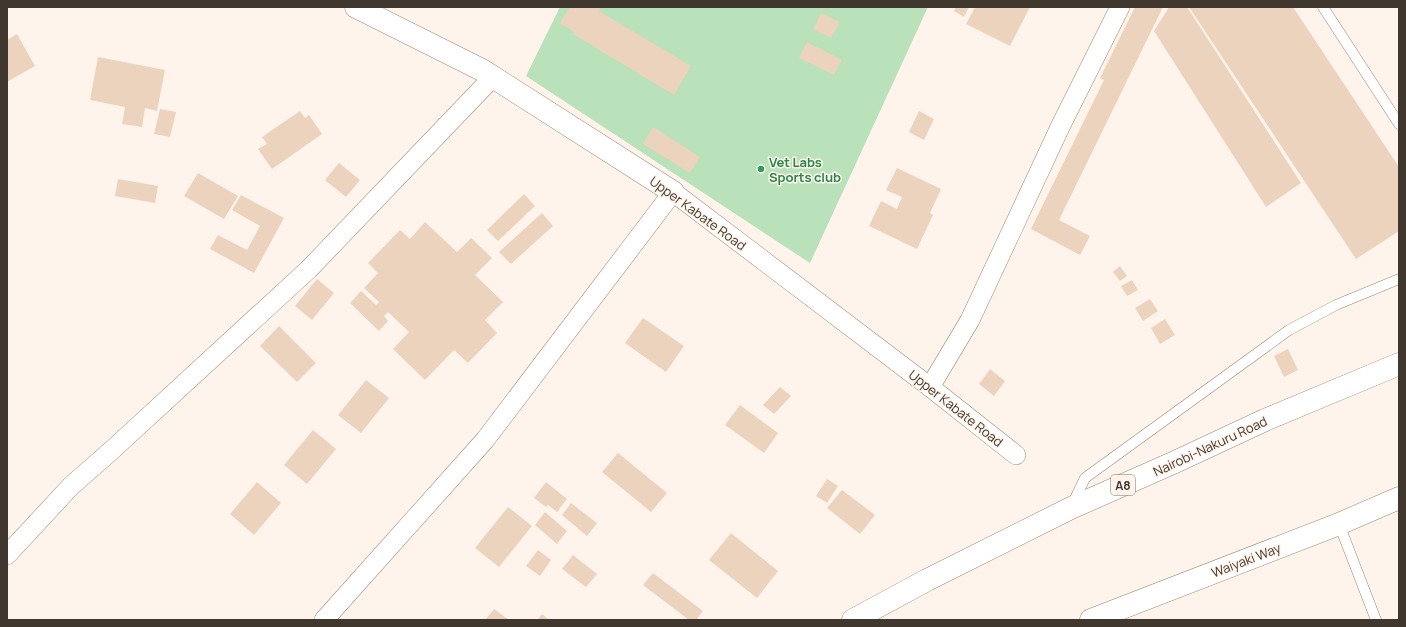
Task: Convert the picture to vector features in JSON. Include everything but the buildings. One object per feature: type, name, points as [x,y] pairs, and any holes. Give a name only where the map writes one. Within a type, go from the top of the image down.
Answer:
[{"type":"main road","name":"Upper Kabate Road","points":[[356,7],[482,70],[673,192]]},
{"type":"main road","name":"Nairobi-Nakuru Road","points":[[853,620],[927,580],[1070,508],[1175,462],[1265,420],[1399,364]]},
{"type":"main road","name":"Waiyaki Way","points":[[1091,620],[1340,524],[1399,498]]},
{"type":"street","points":[[930,387],[970,320],[1061,125],[1120,7]]},
{"type":"street","points":[[7,556],[71,486],[309,269],[493,77]]},
{"type":"street","points":[[324,620],[485,440],[673,192]]},
{"type":"street","name":"Upper Kabate Road","points":[[673,192],[930,387],[1016,455]]},
{"type":"lane","points":[[1323,7],[1399,124]]},
{"type":"lane","points":[[1070,508],[1085,478],[1289,330],[1336,305],[1399,279]]},
{"type":"lane","points":[[1340,524],[1376,620]]},
{"type":"green space","name":"Vet Labs Sports club","points":[[560,7],[928,7],[810,263],[526,76]]},
{"type":"place","name":"Vet Labs Sports club","points":[[761,169]]}]
